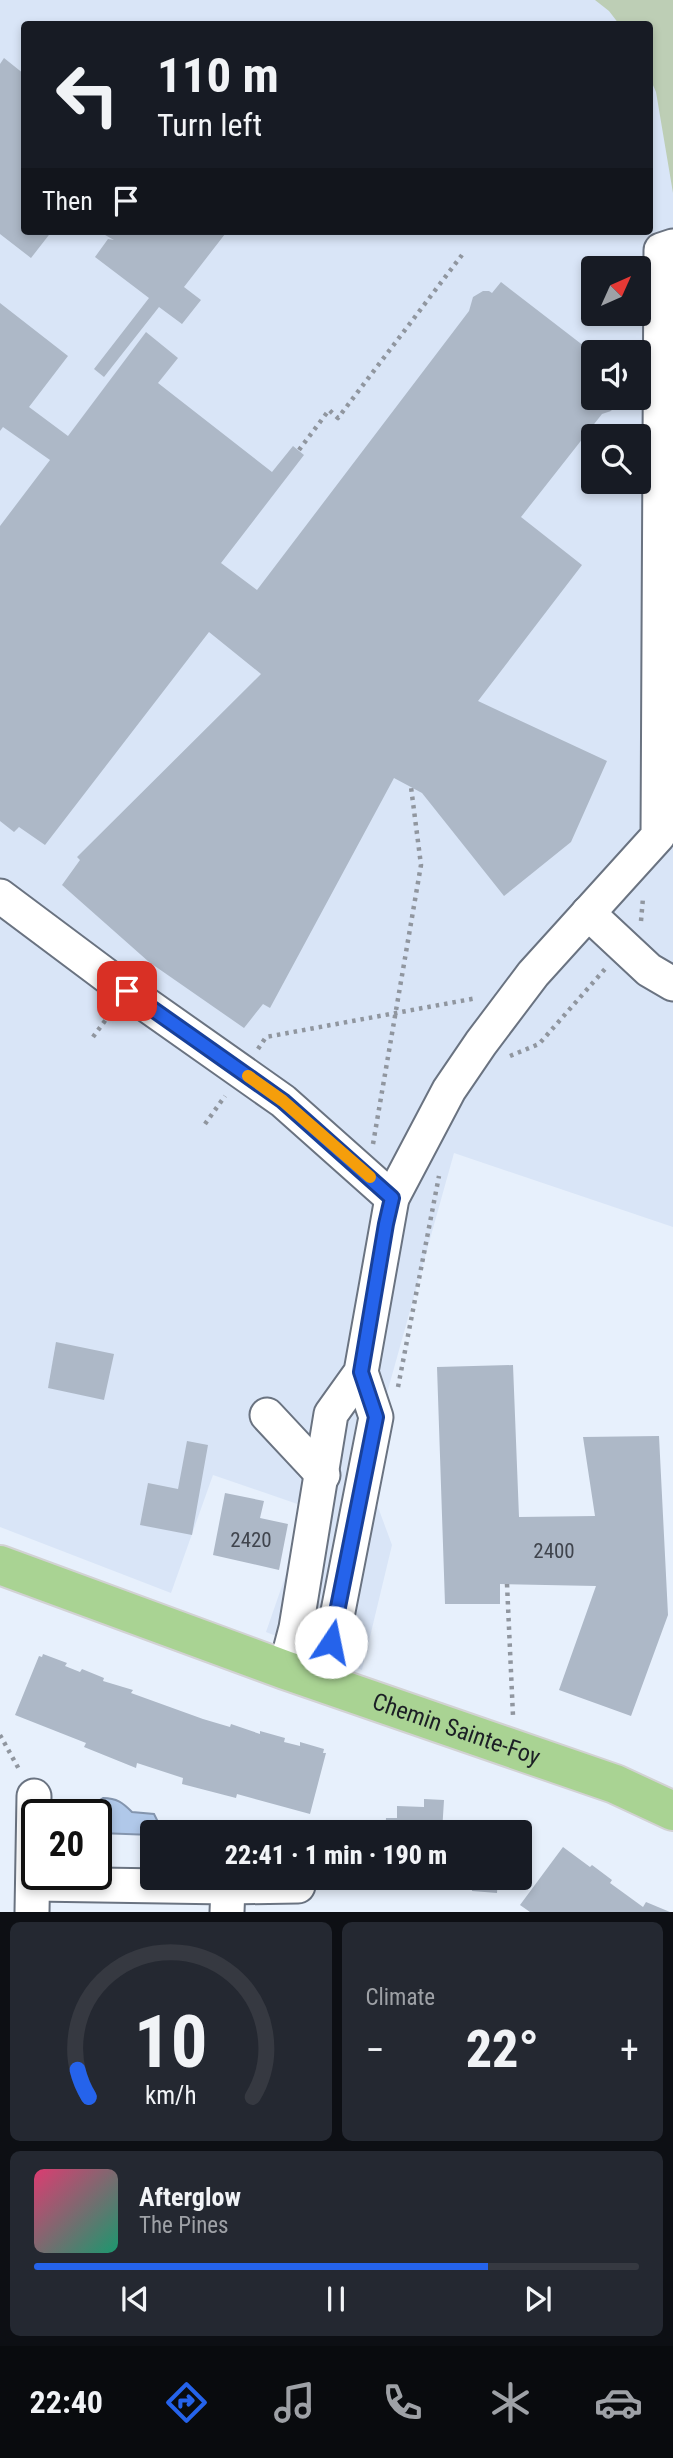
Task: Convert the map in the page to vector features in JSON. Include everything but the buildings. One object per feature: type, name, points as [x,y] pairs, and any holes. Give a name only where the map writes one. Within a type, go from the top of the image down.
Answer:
[{"type":"main road","name":"Chemin Sainte-Foy","points":[[0,1565],[302,1676],[615,1784],[673,1811]]},
{"type":"street","points":[[302,1676],[296,1628],[331,1415],[361,1372],[392,1198],[449,1090],[503,1013],[533,974],[658,836],[661,250],[673,246]]},
{"type":"street","points":[[0,895],[127,991],[283,1101],[392,1198]]},
{"type":"street","points":[[588,913],[649,970],[673,984]]},
{"type":"street","points":[[302,1676],[331,1642],[376,1417],[361,1372]]},
{"type":"street","points":[[267,1415],[323,1475]]},
{"type":"street","points":[[34,1797],[33,1898],[228,1900],[278,1890]]},
{"type":"path","points":[[299,450],[329,410],[338,418],[462,256]]},
{"type":"path","points":[[368,1175],[398,1013],[421,865],[411,787]]},
{"type":"path","points":[[508,1057],[539,1044],[637,933],[647,887]]},
{"type":"path","points":[[243,1072],[266,1037],[482,997],[503,1013]]},
{"type":"path","points":[[398,1388],[440,1172]]},
{"type":"path","points":[[507,1584],[514,1749]]},
{"type":"path","points":[[0,1735],[34,1797]]},
{"type":"shaded area","points":[[0,0],[673,0],[673,1227],[454,1153],[365,1472],[392,1545],[362,1670],[266,1632],[309,1508],[213,1475],[171,1593],[0,1527]]},
{"type":"green space","points":[[595,0],[673,0],[673,193],[653,85],[653,21],[617,21]]},
{"type":"water","points":[[112,1799],[132,1812],[154,1814],[157,1820],[140,1820],[140,1835],[112,1833]]},
{"type":"slow traffic","points":[[248,1076],[283,1101],[370,1177]]},
{"type":"route","points":[[127,991],[283,1101],[392,1198],[361,1372],[376,1417],[331,1642]]}]
